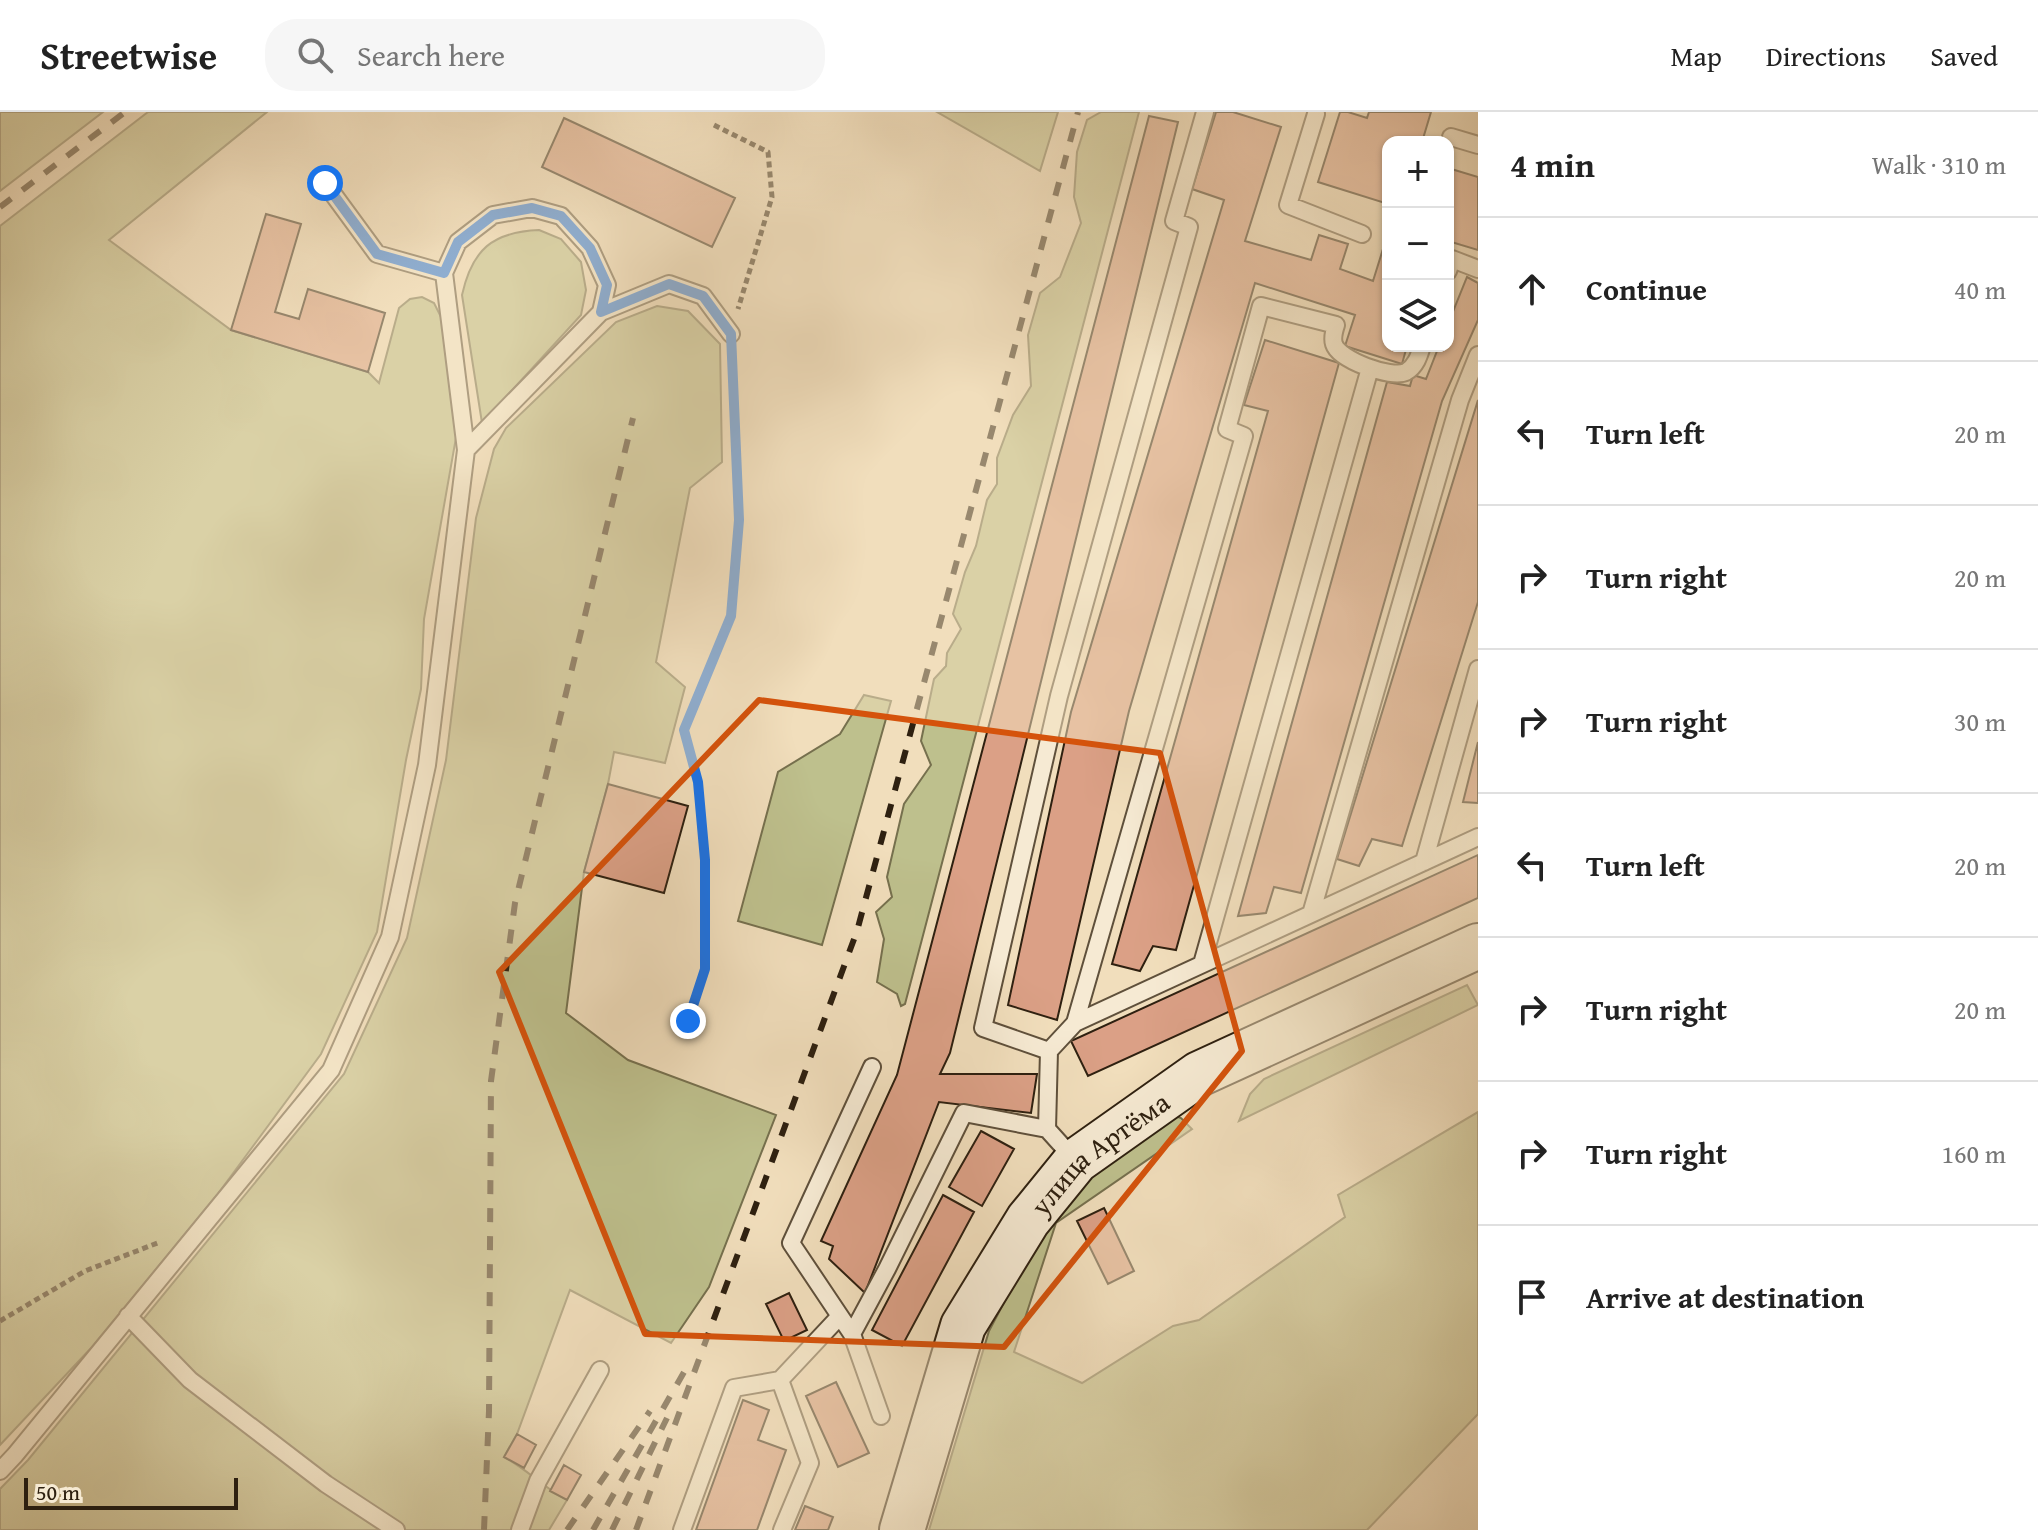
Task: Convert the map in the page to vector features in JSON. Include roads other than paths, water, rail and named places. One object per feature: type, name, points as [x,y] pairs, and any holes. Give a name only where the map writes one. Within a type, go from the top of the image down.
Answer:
[{"type":"street","name":"улица Артёма","points":[[902,1530],[963,1326],[1028,1220],[1076,1161],[1199,1074],[1478,946]]},
{"type":"lane","points":[[1049,1051],[983,1028],[1059,696],[1189,227],[1174,221],[1205,112]]},
{"type":"lane","points":[[1315,113],[1288,205],[1362,234]]},
{"type":"lane","points":[[1454,138],[1478,145]]},
{"type":"lane","points":[[325,183],[377,254],[444,273]]},
{"type":"lane","points":[[0,1471],[331,1070],[390,937],[427,765],[466,450],[444,273],[458,242],[493,215],[532,208],[561,216],[590,248],[607,285],[601,312]]},
{"type":"lane","points":[[1454,260],[1478,269]]},
{"type":"lane","points":[[466,450],[601,312],[669,284],[703,296],[731,334]]},
{"type":"lane","points":[[1075,1023],[1244,436],[1227,429],[1261,306],[1336,325],[1333,337],[1339,354],[1370,368],[1397,374],[1407,371],[1417,361],[1420,352]]},
{"type":"lane","points":[[1311,914],[1460,400],[1478,355]]},
{"type":"lane","points":[[1202,964],[1370,368]]},
{"type":"lane","points":[[1424,862],[1478,669]]},
{"type":"lane","points":[[1047,1129],[1049,1051],[1075,1023],[1478,837]]},
{"type":"lane","points":[[872,1067],[791,1243],[852,1334],[881,1416]]},
{"type":"lane","points":[[852,1334],[964,1113],[1047,1129],[1076,1161]]},
{"type":"lane","points":[[128,1316],[190,1380],[326,1484],[396,1530]]},
{"type":"lane","points":[[682,1530],[734,1388],[780,1380],[840,1316]]},
{"type":"lane","points":[[520,1530],[538,1481],[600,1370]]},
{"type":"lane","points":[[780,1380],[810,1463],[782,1530]]},
{"type":"railway","points":[[0,207],[125,112]]},
{"type":"railway","points":[[636,1530],[857,931],[1078,112]]},
{"type":"railway","points":[[484,1530],[489,1411],[491,1081],[515,903],[633,418]]},
{"type":"railway","points":[[593,1530],[687,1367]]},
{"type":"railway","points":[[567,1530],[650,1411]]},
{"type":"railway","points":[[612,1530],[667,1418]]}]
